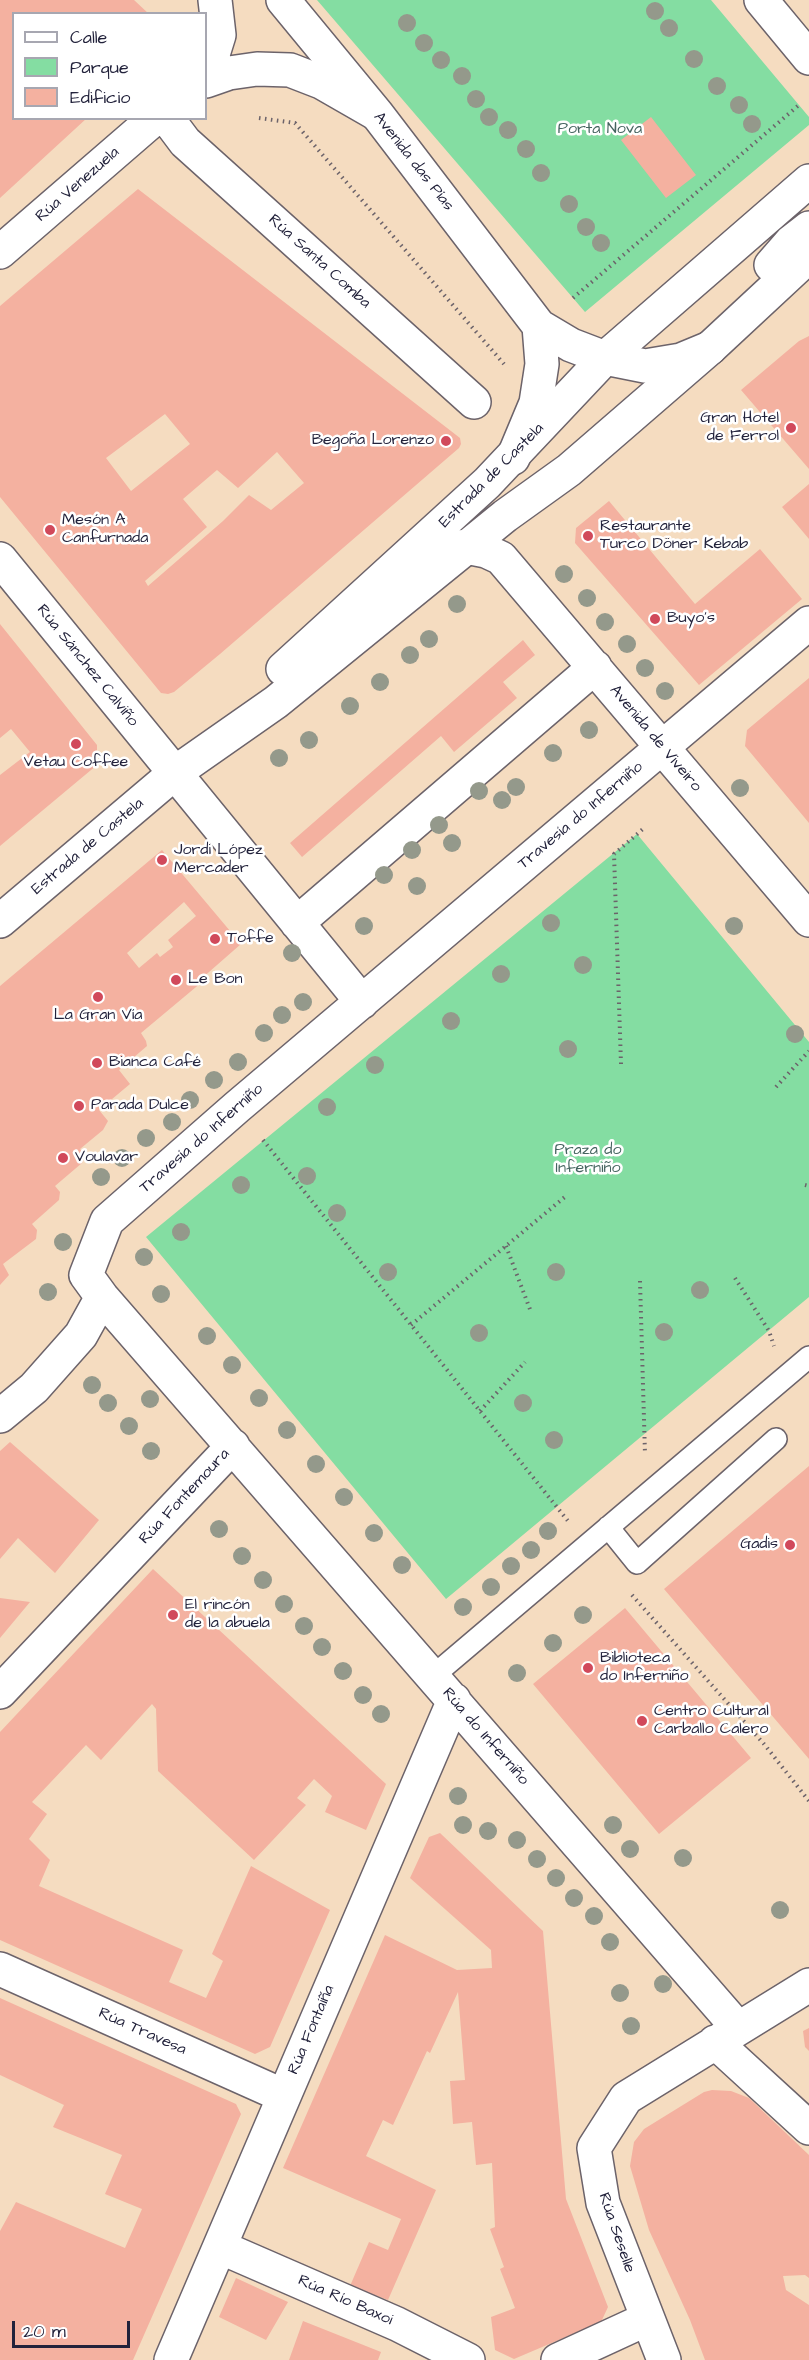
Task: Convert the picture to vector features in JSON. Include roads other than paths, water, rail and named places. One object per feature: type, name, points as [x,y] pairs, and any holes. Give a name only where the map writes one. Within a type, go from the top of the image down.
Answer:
[{"type":"main road","points":[[207,67],[219,35],[214,0]]},
{"type":"main road","name":"Avenida das Pías","points":[[283,0],[377,114],[539,326]]},
{"type":"main road","points":[[769,10],[809,32]]},
{"type":"main road","points":[[769,10],[809,58]]},
{"type":"main road","points":[[207,81],[229,73],[257,69],[290,70],[321,82],[377,114]]},
{"type":"main road","name":"Rúa Venezuela","points":[[0,252],[153,120]]},
{"type":"main road","name":"Rúa Santa Comba","points":[[169,120],[190,146],[474,402]]},
{"type":"main road","name":"Estrada de Castela","points":[[176,772],[216,729],[413,552],[513,458],[605,358],[809,181]]},
{"type":"main road","points":[[763,298],[766,275],[772,262],[809,228]]},
{"type":"main road","name":"Estrada de Castela","points":[[0,921],[176,772],[276,702],[466,547],[604,441],[809,256]]},
{"type":"main road","points":[[539,326],[571,345],[605,358],[645,366],[681,360],[720,338],[809,276]]},
{"type":"main road","points":[[513,458],[536,403],[542,364],[539,326]]},
{"type":"main road","points":[[413,552],[437,547],[466,547],[486,551],[501,558],[502,544],[512,526],[543,489]]},
{"type":"main road","name":"Avenida de Viveiro","points":[[501,558],[809,920]]},
{"type":"main road","name":"Rúa Sánchez Calviño","points":[[0,559],[176,772]]},
{"type":"main road","name":"Travesía do Inferniño","points":[[102,1297],[86,1275],[107,1221],[809,623]]},
{"type":"main road","points":[[297,923],[595,667]]},
{"type":"main road","points":[[176,772],[362,1002]]},
{"type":"main road","points":[[0,1416],[34,1388],[81,1335],[102,1297]]},
{"type":"main road","name":"Rúa Fontemoura","points":[[0,1692],[233,1446],[102,1297]]},
{"type":"main road","name":"Rúa do Inferniño","points":[[233,1446],[454,1700],[727,2035],[809,2128]]},
{"type":"main road","name":"Rúa Fontaíña","points":[[171,2360],[454,1700]]},
{"type":"main road","name":"Rúa Travesa","points":[[0,1969],[284,2096]]},
{"type":"main road","name":"Rúa Seselle","points":[[664,2360],[603,2203],[594,2148],[626,2098],[809,1985]]},
{"type":"main road","name":"Rúa Río Baxoi","points":[[220,2247],[397,2324],[468,2360]]},
{"type":"main road","points":[[558,2360],[647,2319]]},
{"type":"lane","points":[[433,1676],[809,1357]]},
{"type":"lane","points":[[608,1527],[637,1563],[776,1439]]},
{"type":"place","name":"Gran Hotel de Ferrol","points":[[791,428]]},
{"type":"place","name":"Begoña Lorenzo","points":[[446,441]]},
{"type":"place","name":"Mesón A Canfurnada","points":[[50,530]]},
{"type":"place","name":"Restaurante Turco Döner Kebab","points":[[588,536]]},
{"type":"place","name":"Buyo's","points":[[655,619]]},
{"type":"place","name":"Vetau Coffee","points":[[76,744]]},
{"type":"place","name":"Jordi López Mercader","points":[[162,860]]},
{"type":"place","name":"Toffe","points":[[215,939]]},
{"type":"place","name":"Le Bon","points":[[176,980]]},
{"type":"place","name":"La Gran Vía","points":[[98,997]]},
{"type":"place","name":"Bianca Café","points":[[97,1063]]},
{"type":"place","name":"Parada Dulce","points":[[79,1106]]},
{"type":"place","name":"Voulavar","points":[[63,1158]]},
{"type":"place","name":"Gadis","points":[[790,1545]]},
{"type":"place","name":"El rincón de la abuela","points":[[173,1615]]},
{"type":"place","name":"Biblioteca do Inferniño","points":[[588,1668]]},
{"type":"place","name":"Centro Cultural Carballo Calero","points":[[642,1721]]},
{"type":"park label","name":"Porta Nova","points":[[600,130]]},
{"type":"park label","name":"Praza do Inferniño","points":[[588,1160]]}]
